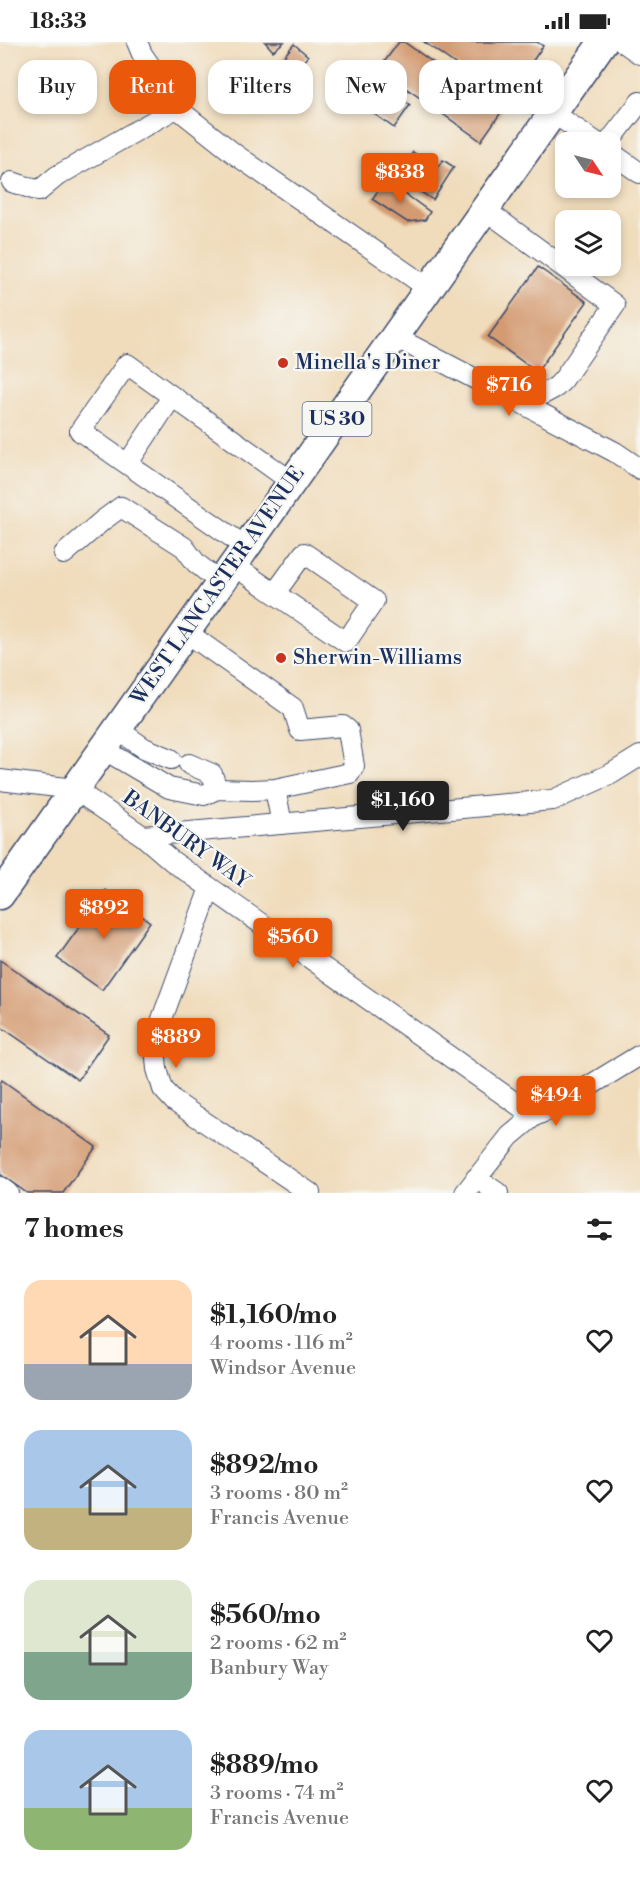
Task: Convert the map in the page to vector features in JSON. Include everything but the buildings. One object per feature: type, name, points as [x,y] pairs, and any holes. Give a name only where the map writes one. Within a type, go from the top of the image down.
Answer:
[{"type":"highway","name":"WEST LANCASTER AVENUE","points":[[564,97],[603,44]]},
{"type":"highway","name":"WEST LANCASTER AVENUE","points":[[0,895],[552,114]]},
{"type":"street","points":[[137,42],[146,60]]},
{"type":"street","points":[[603,44],[640,54]]},
{"type":"street","points":[[617,132],[640,102]]},
{"type":"street","points":[[12,183],[39,191],[57,176],[166,114]]},
{"type":"street","points":[[183,114],[236,155],[428,288]]},
{"type":"street","points":[[556,114],[582,132]]},
{"type":"street","points":[[621,160],[640,173]]},
{"type":"street","points":[[484,209],[615,306],[563,380],[556,387],[525,404]]},
{"type":"street","points":[[395,337],[615,452],[640,469]]},
{"type":"street","points":[[275,593],[304,553],[374,601],[346,642],[233,565],[128,463],[80,431],[127,364],[292,482]]},
{"type":"street","points":[[128,463],[172,397]]},
{"type":"street","points":[[64,554],[121,507],[184,547],[196,563],[233,565]]},
{"type":"street","points":[[110,739],[169,788],[204,795],[217,789],[275,789],[350,773],[354,766],[348,730],[343,726],[300,730],[293,708],[186,632]]},
{"type":"street","points":[[110,739],[144,748],[212,774],[217,789]]},
{"type":"street","points":[[142,836],[553,800],[611,774],[640,756]]},
{"type":"street","points":[[0,780],[75,789]]},
{"type":"street","name":"BANBURY WAY","points":[[75,789],[142,836],[172,861],[534,1116]]},
{"type":"street","points":[[275,789],[282,824]]},
{"type":"street","points":[[210,888],[162,1018],[155,1046],[157,1069],[163,1089],[175,1102],[310,1193]]},
{"type":"street","points":[[498,1193],[470,1186],[510,1136],[534,1116],[553,1108],[640,1055]]},
{"type":"street","points":[[0,1187],[8,1193]]},
{"type":"place","name":"Minella's Diner","points":[[283,363]]},
{"type":"place","name":"Sherwin-Williams","points":[[281,658]]}]
